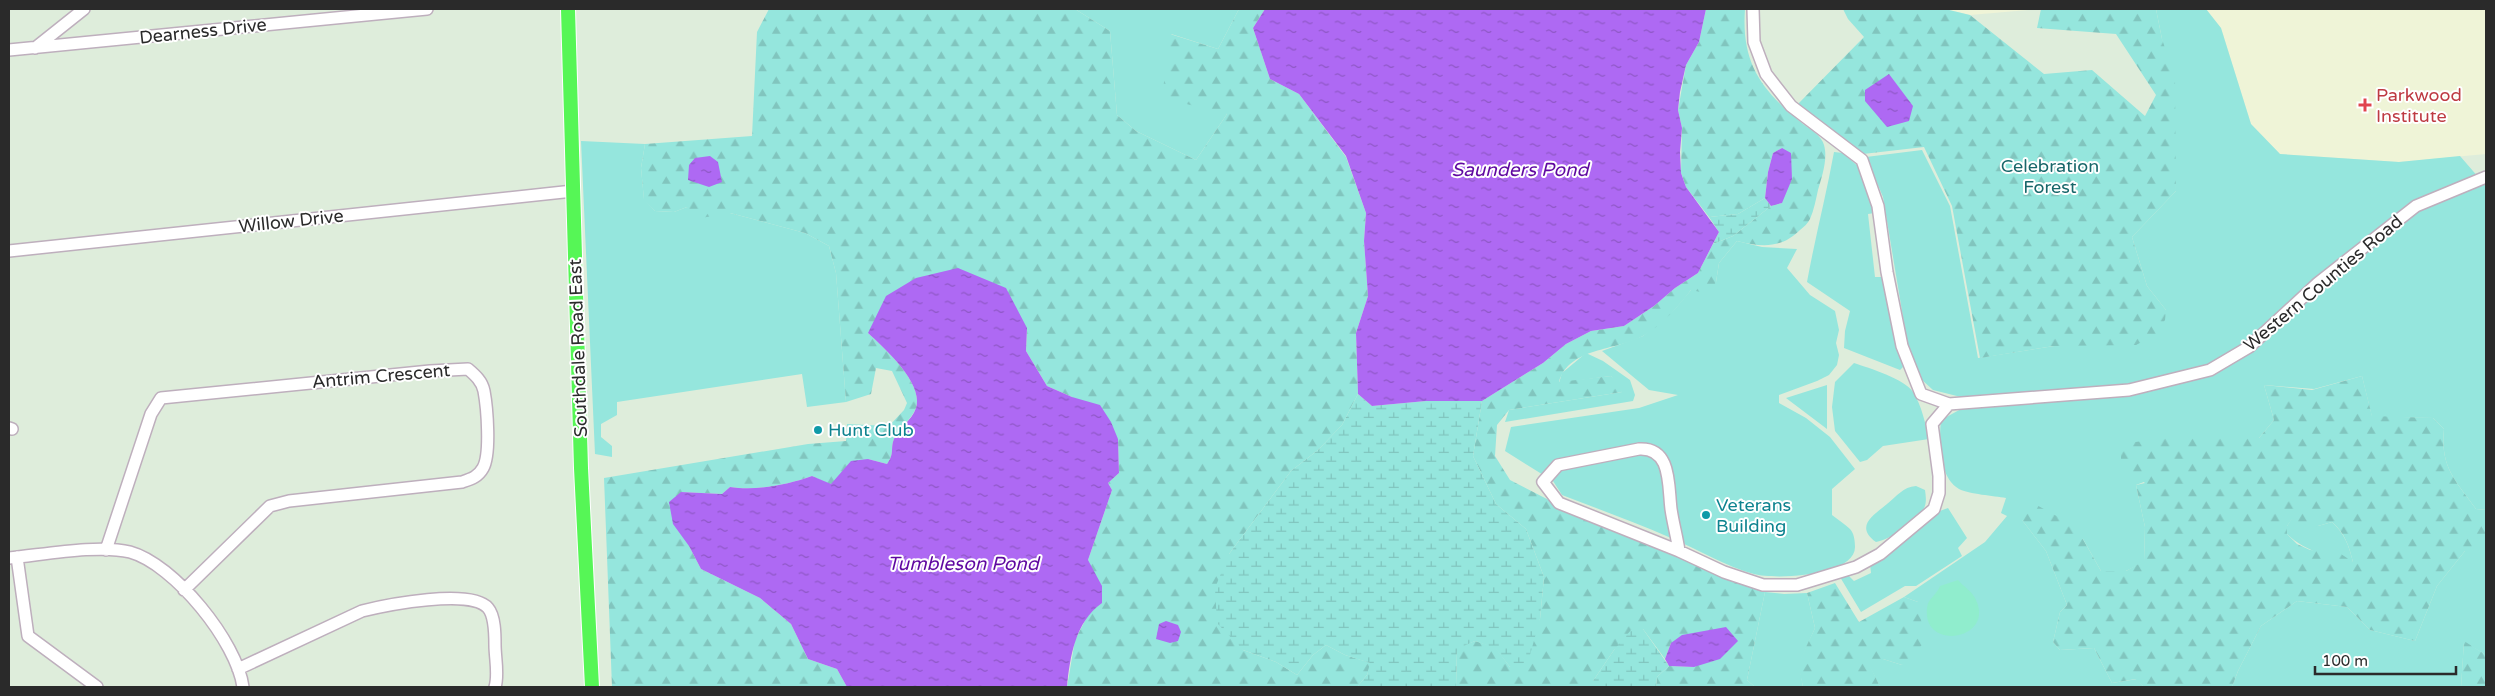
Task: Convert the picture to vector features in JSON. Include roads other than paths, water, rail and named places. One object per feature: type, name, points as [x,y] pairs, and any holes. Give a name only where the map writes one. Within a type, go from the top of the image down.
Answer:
[{"type":"main road","name":"Southdale Road East","points":[[568,9],[581,468],[592,687]]},
{"type":"street","points":[[35,48],[84,9]]},
{"type":"street","name":"Dearness Drive","points":[[9,50],[427,9]]},
{"type":"street","name":"Western Counties Road","points":[[1753,9],[1754,42],[1766,74],[1792,106],[1862,160],[1878,206],[1887,272],[1908,367],[1921,394],[1949,404],[2128,390],[2210,370],[2249,347],[2318,283],[2416,206],[2486,177]]},
{"type":"street","name":"Willow Drive","points":[[9,251],[573,191]]},
{"type":"street","name":"Antrim Crescent","points":[[106,550],[151,414],[161,398],[358,377],[468,369],[478,378],[484,390],[487,456],[484,467],[477,476],[462,482],[288,501],[270,506],[184,590]]},
{"type":"street","points":[[1679,551],[1671,511],[1667,469],[1661,457],[1652,450],[1639,449],[1558,465],[1543,482],[1559,502],[1679,551],[1724,572],[1763,585],[1797,584],[1856,567],[1880,554],[1934,509],[1940,492],[1932,424],[1949,404]]},
{"type":"street","points":[[97,687],[28,636],[13,557],[106,550],[130,552],[160,567],[210,619],[231,651],[243,687]]},
{"type":"street","points":[[238,669],[362,611],[379,607],[460,598],[478,601],[489,609],[494,629],[495,687]]},
{"type":"water","name":"Saunders Pond","points":[[1265,9],[1706,9],[1699,42],[1686,65],[1678,110],[1682,128],[1681,173],[1686,187],[1719,232],[1698,273],[1624,326],[1591,331],[1566,344],[1543,363],[1482,401],[1426,401],[1372,406],[1358,394],[1356,333],[1368,296],[1364,241],[1366,213],[1346,156],[1299,94],[1270,79],[1253,28]]},
{"type":"water","points":[[1889,74],[1913,106],[1909,121],[1887,127],[1865,101],[1865,90]]},
{"type":"water","points":[[1782,148],[1791,153],[1792,179],[1782,203],[1771,206],[1765,198],[1768,172],[1773,153]]},
{"type":"water","points":[[710,156],[718,162],[722,182],[709,187],[688,180],[689,165],[695,158]]},
{"type":"water","name":"Tumbleson Pond","points":[[958,268],[1006,288],[1027,328],[1026,351],[1047,386],[1072,397],[1100,405],[1111,422],[1118,439],[1119,473],[1108,483],[1112,490],[1088,560],[1102,586],[1102,603],[1093,611],[1080,630],[1072,652],[1067,687],[847,687],[837,669],[808,659],[791,624],[760,598],[701,569],[689,546],[673,524],[669,502],[681,492],[722,494],[730,487],[771,486],[812,476],[831,484],[851,461],[868,459],[887,464],[892,454],[894,439],[914,413],[917,398],[909,377],[868,333],[886,296],[916,278]]},
{"type":"water","points":[[1166,621],[1178,625],[1181,632],[1178,641],[1170,643],[1156,639],[1159,624]]},
{"type":"water","points":[[1726,627],[1738,641],[1720,659],[1694,667],[1669,666],[1665,659],[1671,643],[1682,635]]},
{"type":"place","name":"Parkwood Institute","points":[[2365,105]]},
{"type":"place","name":"Hunt Club","points":[[818,430]]},
{"type":"place","name":"Veterans Building","points":[[1706,515]]},
{"type":"park label","name":"Celebration Forest","points":[[2050,176]]}]
